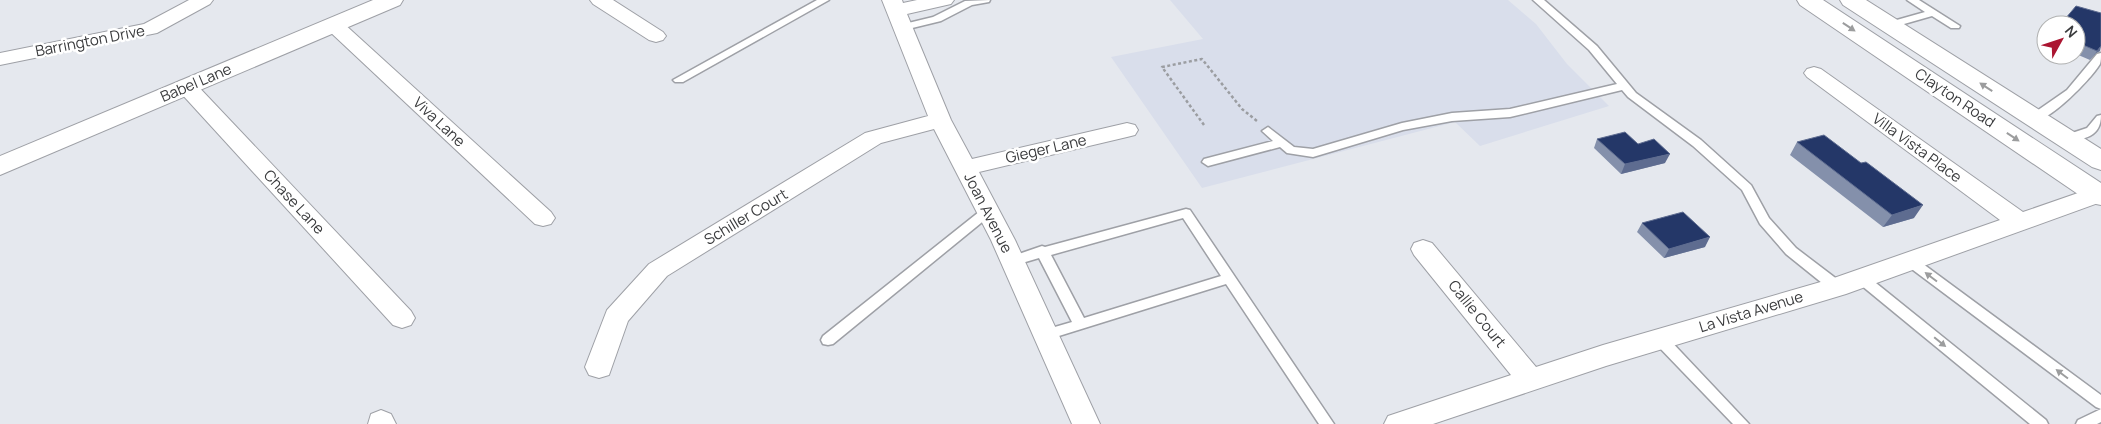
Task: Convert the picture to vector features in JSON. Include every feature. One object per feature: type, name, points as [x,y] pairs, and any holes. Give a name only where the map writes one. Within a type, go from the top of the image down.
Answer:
[{"type":"main road","name":"Babel Lane","points":[[0,166],[186,86],[335,26],[392,0]]},
{"type":"main road","name":"Clayton Road","points":[[1808,0],[2100,194]]},
{"type":"main road","name":"Clayton Road","points":[[1851,0],[2101,161]]},
{"type":"street","name":"Barrington Drive","points":[[0,59],[150,29],[202,0]]},
{"type":"street","points":[[600,0],[656,36]]},
{"type":"street","points":[[898,12],[944,0]]},
{"type":"street","name":"Joan Avenue","points":[[898,12],[940,120],[988,211],[1086,424]]},
{"type":"street","name":"Viva Lane","points":[[335,26],[543,218]]},
{"type":"street","name":"Villa Vista Place","points":[[1814,73],[2020,222]]},
{"type":"street","name":"Chase Lane","points":[[186,86],[402,318]]},
{"type":"street","name":"Schiller Court","points":[[599,367],[616,317],[658,270],[873,138],[940,120]]},
{"type":"street","name":"Gieger Lane","points":[[965,168],[1127,130]]},
{"type":"street","name":"La Vista Avenue","points":[[1398,424],[1660,339],[1837,287],[2100,194]]},
{"type":"street","name":"Callie Court","points":[[1423,249],[1531,380]]},
{"type":"lane","points":[[679,80],[824,0]]},
{"type":"lane","points":[[898,12],[937,20],[969,3],[985,0]]},
{"type":"lane","points":[[1538,0],[1592,48],[1632,95],[1697,144],[1747,188],[1764,221],[1791,252],[1837,287]]},
{"type":"lane","points":[[1912,0],[1955,26]]},
{"type":"lane","points":[[1890,25],[1933,13]]},
{"type":"lane","points":[[2035,118],[2071,92],[2101,56]]},
{"type":"lane","points":[[1268,131],[1291,150],[1313,153],[1402,127],[1452,117],[1510,113],[1624,86]]},
{"type":"lane","points":[[2067,139],[2091,131],[2101,119]]},
{"type":"lane","points":[[1208,162],[1282,143]]},
{"type":"lane","points":[[828,340],[988,211]]},
{"type":"lane","points":[[1012,261],[1042,251],[1186,213],[1327,424]]},
{"type":"lane","points":[[1042,251],[1081,325]]},
{"type":"lane","points":[[1910,261],[2101,403]]},
{"type":"lane","points":[[1046,335],[1230,278]]},
{"type":"lane","points":[[1861,278],[2041,424]]},
{"type":"lane","points":[[1660,339],[1742,424]]},
{"type":"lane","points":[[2083,424],[2101,415]]},
{"type":"path","points":[[1204,125],[1162,67],[1202,59],[1242,109],[1268,131]]},
{"type":"shaded area","points":[[1170,0],[1508,0],[1536,24],[1567,64],[1609,106],[1480,146],[1455,122],[1202,188],[1111,57],[1203,39]]},
{"type":"building","points":[[2076,6],[2101,13],[2101,46],[2097,51],[2086,46],[2086,15],[2068,15]]},
{"type":"building","points":[[1625,132],[1638,144],[1654,139],[1670,154],[1625,164],[1597,139]]},
{"type":"building","points":[[1824,135],[1861,163],[1866,162],[1923,205],[1892,215],[1797,142]]},
{"type":"building","points":[[1683,212],[1710,237],[1669,249],[1642,223]]}]
